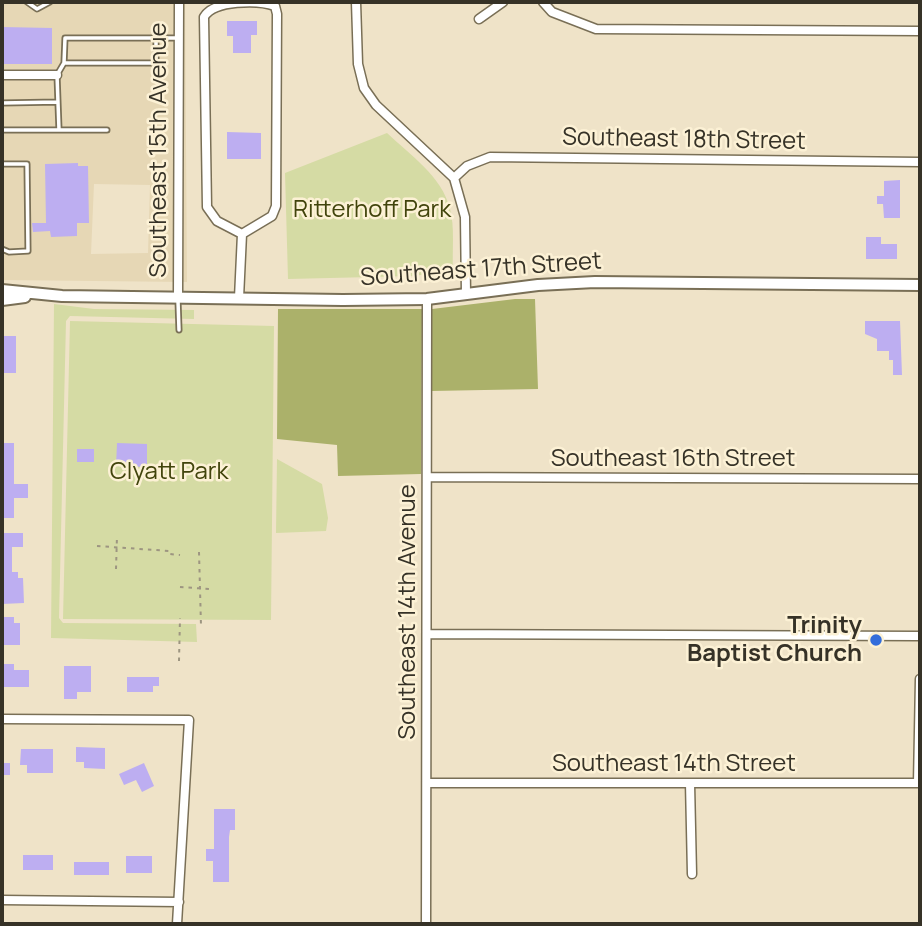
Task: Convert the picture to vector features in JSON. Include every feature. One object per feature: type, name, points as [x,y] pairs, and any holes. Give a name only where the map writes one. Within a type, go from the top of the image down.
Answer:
[{"type":"main road","name":"Southeast 17th Street","points":[[2,290],[45,295],[178,298],[427,299],[595,282],[920,285]]},
{"type":"main road","name":"Southeast 17th Street","points":[[2,299],[45,295]]},
{"type":"street","name":"Southeast 15th Avenue","points":[[178,2],[178,298]]},
{"type":"street","points":[[265,2],[275,6],[279,86],[276,206],[272,216],[242,234],[217,221],[207,207],[204,17],[207,11],[223,4],[265,2]]},
{"type":"street","points":[[356,2],[358,64],[364,88],[376,105],[454,178],[465,217],[466,294]]},
{"type":"street","points":[[479,19],[503,2]]},
{"type":"street","points":[[543,2],[552,12],[596,29],[920,31]]},
{"type":"street","points":[[2,75],[57,75]]},
{"type":"street","name":"Southeast 18th Street","points":[[454,178],[467,166],[490,157],[920,162]]},
{"type":"street","points":[[239,298],[242,234]]},
{"type":"street","name":"Southeast 14th Avenue","points":[[426,924],[427,299]]},
{"type":"street","name":"Southeast 16th Street","points":[[426,478],[920,479]]},
{"type":"street","points":[[427,634],[920,636]]},
{"type":"street","points":[[919,783],[920,679]]},
{"type":"street","points":[[2,719],[188,720],[177,924]]},
{"type":"street","name":"Southeast 14th Street","points":[[428,783],[919,783]]},
{"type":"street","points":[[690,783],[691,874]]},
{"type":"street","points":[[2,900],[179,902]]},
{"type":"lane","points":[[27,2],[37,9],[50,2]]},
{"type":"lane","points":[[59,130],[57,75],[64,63],[65,38],[178,38]]},
{"type":"lane","points":[[64,63],[156,63],[156,38]]},
{"type":"lane","points":[[2,103],[58,102]]},
{"type":"lane","points":[[2,130],[107,130]]},
{"type":"lane","points":[[2,164],[27,164],[28,251],[9,253],[2,249]]},
{"type":"lane","points":[[178,298],[179,330]]},
{"type":"path","points":[[116,569],[117,536]]},
{"type":"path","points":[[97,546],[170,551],[170,554],[180,555]]},
{"type":"path","points":[[199,552],[201,626]]},
{"type":"path","points":[[180,587],[211,589]]},
{"type":"path","points":[[179,661],[180,618]]},
{"type":"shaded area","points":[[2,2],[185,2],[187,282],[2,280]],"holes":[[[94,184],[150,185],[148,253],[91,254]]]},
{"type":"green space","name":"Ritterhoff Park","points":[[387,133],[433,176],[446,197],[452,223],[453,270],[414,276],[288,279],[285,173]]},
{"type":"green space","points":[[535,299],[538,389],[431,391],[432,309]]},
{"type":"green space","points":[[54,304],[94,309],[194,310],[194,319],[70,316],[66,321],[59,618],[63,623],[196,624],[197,642],[51,638]]},
{"type":"green space","points":[[278,309],[422,309],[421,474],[338,476],[337,445],[277,439]]},
{"type":"green space","name":"Clyatt Park","points":[[70,321],[274,326],[271,620],[63,619]]},
{"type":"green space","points":[[277,459],[322,484],[328,518],[326,531],[276,533]]},
{"type":"building","points":[[227,21],[257,21],[257,35],[251,35],[251,53],[233,53],[233,36],[227,36]]},
{"type":"building","points":[[2,27],[52,28],[52,64],[2,64]]},
{"type":"building","points":[[227,132],[261,133],[261,159],[227,159]]},
{"type":"building","points":[[78,163],[78,166],[88,166],[89,223],[77,223],[77,236],[51,237],[50,231],[33,232],[32,223],[46,223],[45,164]]},
{"type":"building","points":[[900,180],[900,218],[884,218],[883,204],[877,204],[877,196],[884,196],[884,181]]},
{"type":"building","points":[[866,237],[881,237],[881,244],[897,244],[897,259],[866,259]]},
{"type":"building","points":[[865,321],[900,321],[902,375],[893,375],[893,360],[889,360],[889,351],[877,351],[877,339],[865,334]]},
{"type":"building","points":[[2,336],[16,336],[16,373],[2,373]]},
{"type":"building","points":[[2,443],[14,443],[14,484],[28,484],[28,498],[14,498],[14,518],[2,518]]},
{"type":"building","points":[[117,443],[147,444],[147,467],[116,466]]},
{"type":"building","points":[[77,449],[94,449],[94,462],[77,462]]},
{"type":"building","points":[[2,533],[23,533],[23,547],[12,547],[12,572],[18,572],[18,578],[23,578],[24,603],[2,604]]},
{"type":"building","points":[[2,617],[14,617],[14,623],[20,623],[20,645],[2,645]]},
{"type":"building","points":[[2,664],[14,664],[14,670],[29,670],[29,687],[2,687]]},
{"type":"building","points":[[64,666],[91,666],[91,692],[77,692],[77,699],[64,699]]},
{"type":"building","points":[[127,677],[159,677],[159,686],[153,686],[153,692],[127,692]]},
{"type":"building","points":[[76,747],[105,748],[105,769],[84,768],[84,762],[76,762]]},
{"type":"building","points":[[21,749],[53,749],[53,773],[27,773],[27,765],[20,765]]},
{"type":"building","points":[[2,763],[10,763],[10,775],[2,775]]},
{"type":"building","points":[[144,763],[154,786],[142,792],[136,780],[124,785],[119,774]]},
{"type":"building","points":[[214,809],[235,809],[235,830],[230,830],[229,837],[229,882],[213,882],[213,861],[206,861],[206,849],[214,849]]},
{"type":"building","points":[[23,855],[53,855],[53,870],[23,870]]},
{"type":"building","points":[[126,856],[152,856],[152,873],[126,873]]},
{"type":"building","points":[[74,862],[109,862],[109,875],[74,875]]},
{"type":"place","name":"Trinity Baptist Church","points":[[876,640]]}]
